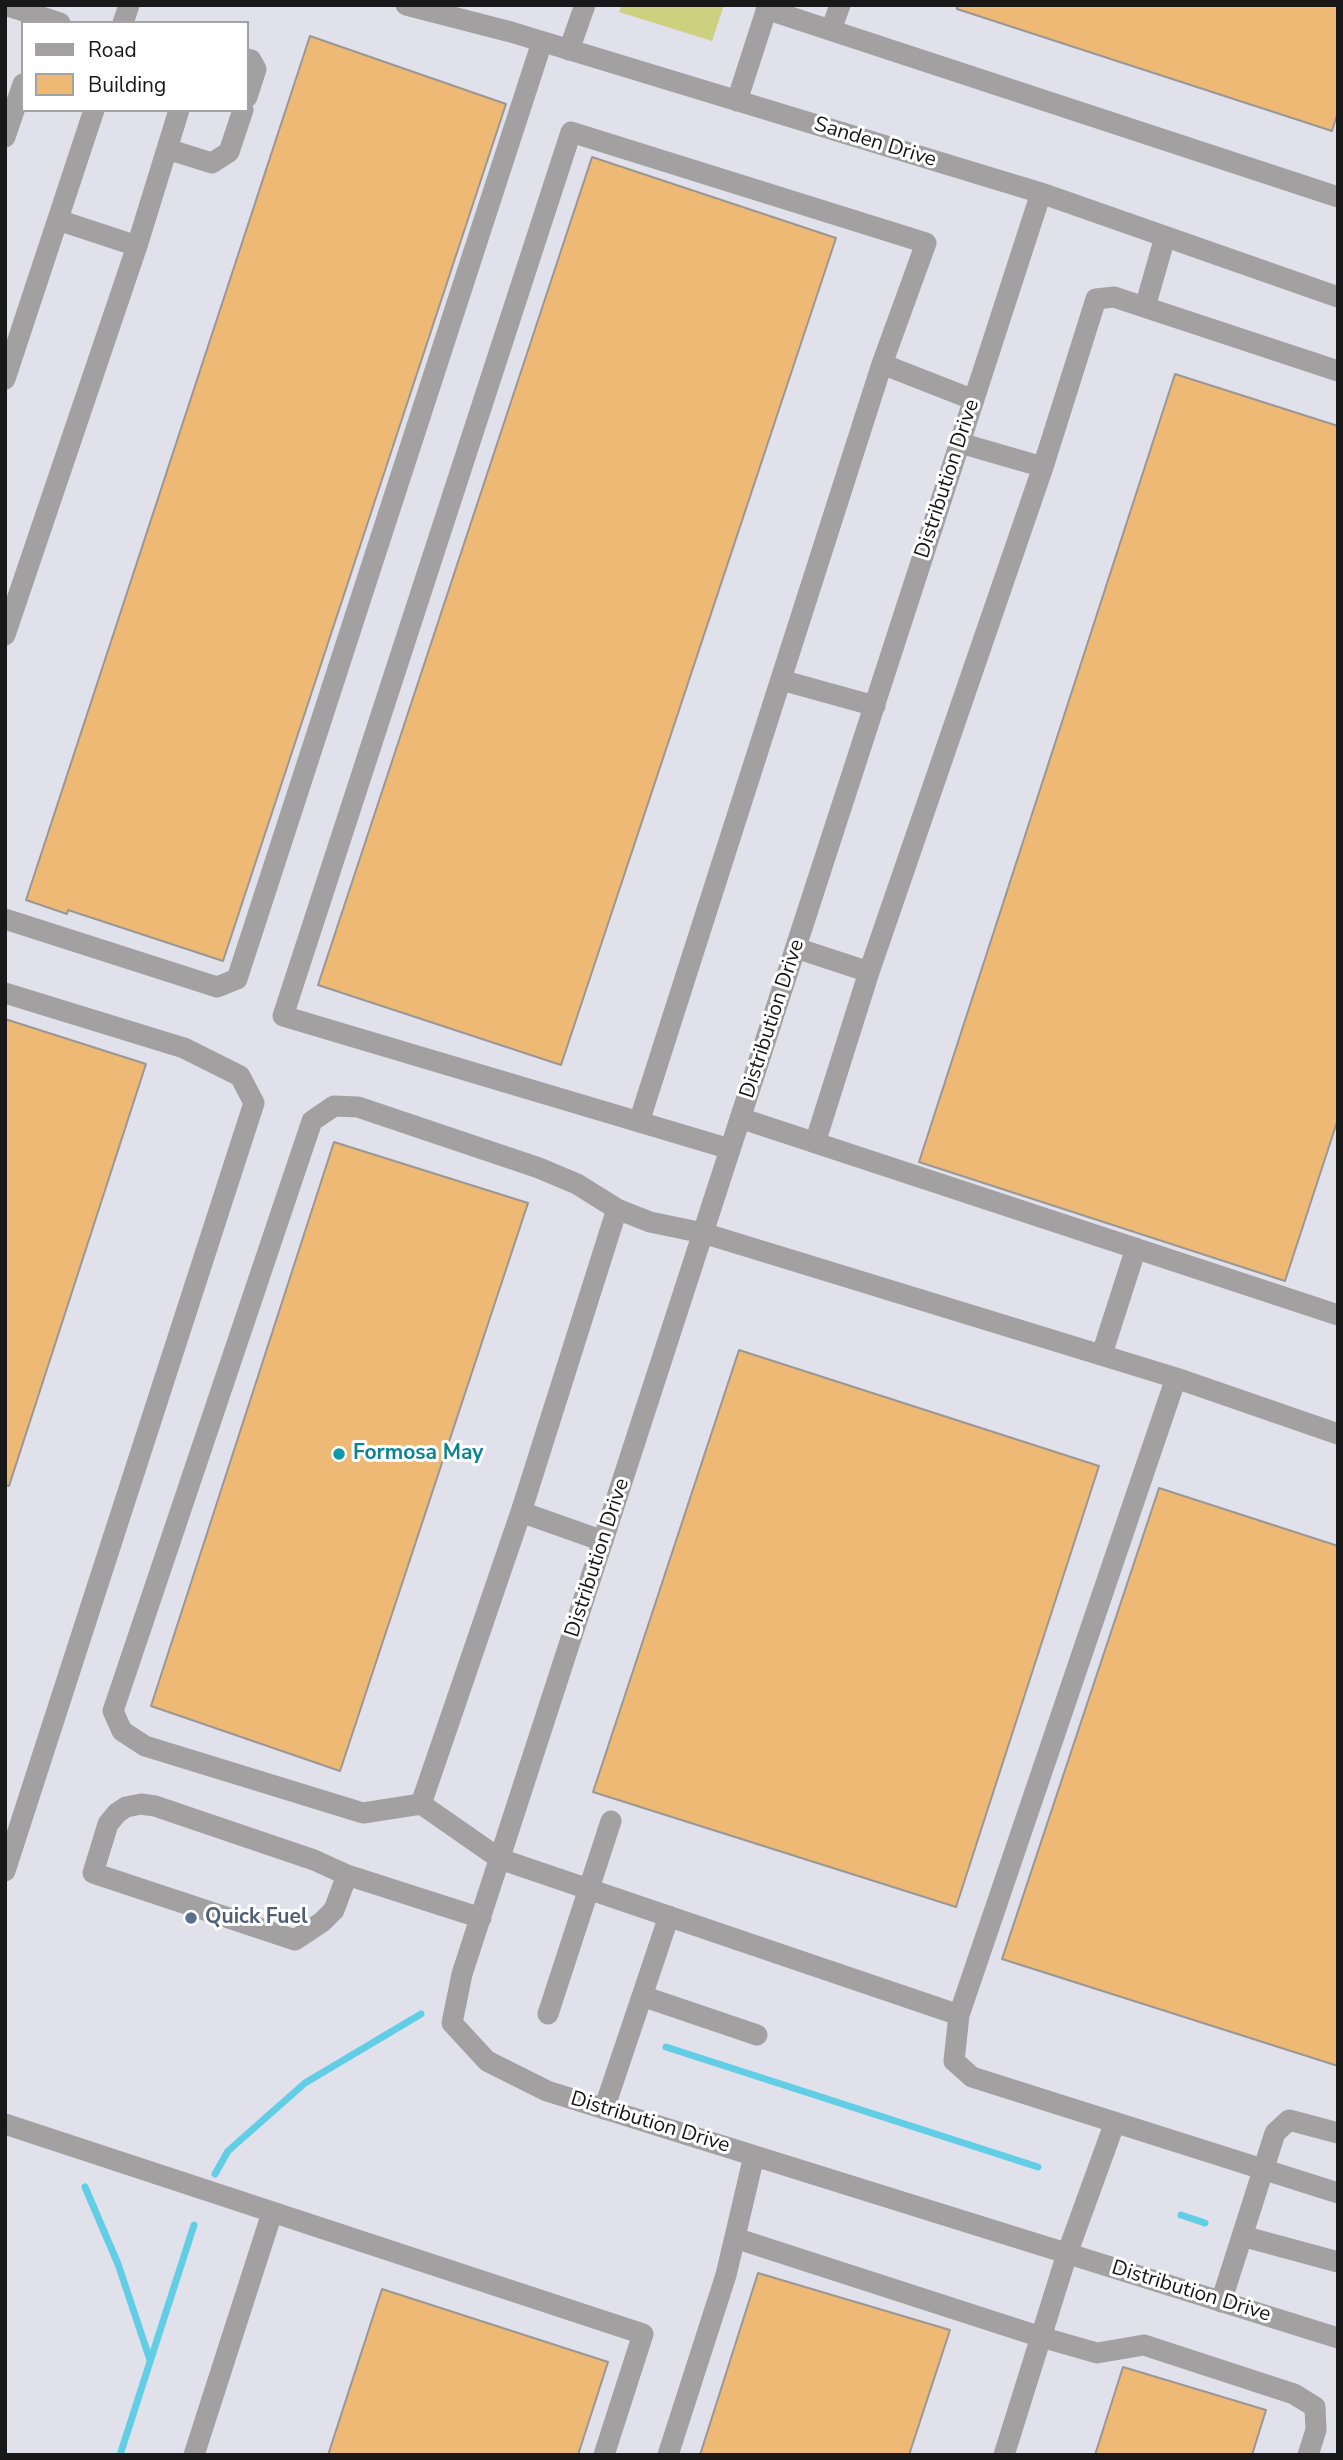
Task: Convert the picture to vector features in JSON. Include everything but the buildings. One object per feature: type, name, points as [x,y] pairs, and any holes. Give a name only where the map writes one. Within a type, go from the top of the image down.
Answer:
[{"type":"street","points":[[5,5],[49,21]]},
{"type":"street","name":"Sanden Drive","points":[[406,5],[542,42],[1041,193],[1338,296]]},
{"type":"street","points":[[569,50],[585,5]]},
{"type":"street","points":[[831,30],[840,5]]},
{"type":"street","points":[[737,101],[767,7],[1338,197]]},
{"type":"street","points":[[5,919],[217,987],[237,979],[542,42]]},
{"type":"street","points":[[248,59],[256,69],[248,94]]},
{"type":"street","points":[[5,137],[21,88]]},
{"type":"street","points":[[5,379],[93,112]]},
{"type":"street","points":[[5,635],[137,246],[178,112]]},
{"type":"street","points":[[167,149],[212,163],[229,152],[242,112]]},
{"type":"street","points":[[639,1122],[882,364],[926,243],[571,132],[283,1016],[639,1122],[730,1149]]},
{"type":"street","name":"Distribution Drive","points":[[1041,193],[500,1858],[463,1974],[452,2023],[487,2061],[547,2091],[1338,2338]]},
{"type":"street","points":[[58,220],[137,246]]},
{"type":"street","points":[[1145,307],[1165,237]]},
{"type":"street","points":[[815,1143],[869,972],[1043,467],[1096,299],[1114,297],[1338,371]]},
{"type":"street","points":[[882,364],[974,400]]},
{"type":"street","points":[[960,443],[1043,467]]},
{"type":"street","points":[[781,680],[874,706]]},
{"type":"street","points":[[796,948],[869,972]]},
{"type":"street","points":[[5,993],[184,1048],[240,1076],[254,1103],[5,1871]]},
{"type":"street","points":[[959,2015],[500,1858],[421,1804],[363,1813],[145,1746],[122,1731],[113,1710],[312,1121],[334,1106],[358,1107],[539,1168],[578,1184],[617,1209],[650,1222],[703,1233],[1102,1354],[1338,1434]]},
{"type":"street","points":[[740,1118],[1338,1315]]},
{"type":"street","points":[[421,1804],[520,1512],[617,1209]]},
{"type":"street","points":[[1102,1354],[1136,1248]]},
{"type":"street","points":[[1176,1378],[959,2015],[954,2061],[972,2077],[1338,2193]]},
{"type":"street","points":[[520,1512],[603,1541]]},
{"type":"street","points":[[347,1875],[334,1910],[322,1922],[295,1940],[93,1873],[108,1824],[117,1812],[141,1804],[155,1806],[314,1860],[347,1875],[481,1918]]},
{"type":"street","points":[[548,2014],[611,1821]]},
{"type":"street","points":[[604,2109],[669,1916]]},
{"type":"street","points":[[642,1996],[757,2035]]},
{"type":"street","points":[[1221,2302],[1275,2133],[1289,2120],[1338,2133]]},
{"type":"street","points":[[1004,2455],[1067,2254],[1115,2122]]},
{"type":"street","points":[[5,2124],[643,2334],[604,2455]]},
{"type":"street","points":[[668,2455],[726,2275],[754,2156]]},
{"type":"street","points":[[194,2455],[272,2213]]},
{"type":"street","points":[[1242,2236],[1338,2262]]},
{"type":"street","points":[[735,2238],[1097,2353],[1144,2346],[1294,2394],[1315,2407],[1316,2430],[1308,2455]]},
{"type":"shaded area","points":[[5,5],[1338,5],[1338,2455],[5,2455]]},
{"type":"green space","points":[[622,5],[724,5],[712,41],[619,12]]},
{"type":"waterway","points":[[215,2174],[228,2151],[305,2083],[421,2014]]},
{"type":"waterway","points":[[666,2047],[1038,2167]]},
{"type":"waterway","points":[[85,2187],[118,2264],[150,2360]]},
{"type":"waterway","points":[[1181,2215],[1205,2223]]},
{"type":"waterway","points":[[120,2455],[194,2225]]},
{"type":"place","name":"Formosa May","points":[[339,1454]]},
{"type":"place","name":"Quick Fuel","points":[[191,1918]]}]
